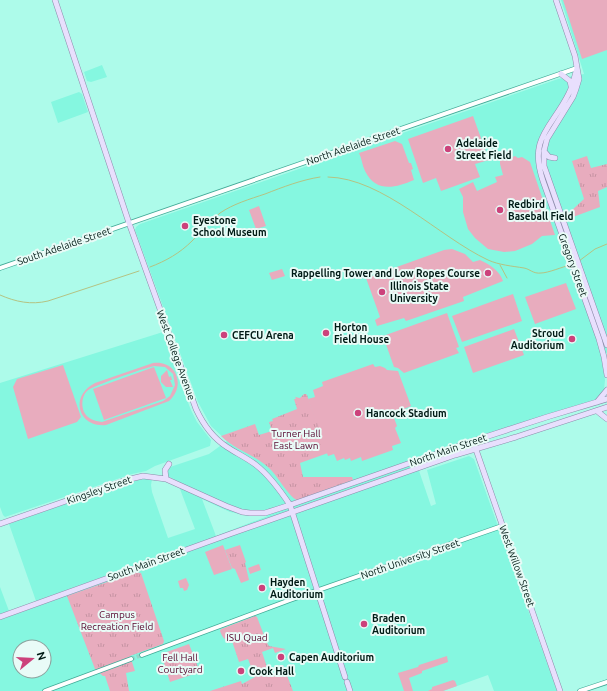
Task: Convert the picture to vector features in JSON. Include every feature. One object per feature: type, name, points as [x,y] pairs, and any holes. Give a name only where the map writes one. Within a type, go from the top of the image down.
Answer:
[{"type":"main road","name":"West College Avenue","points":[[55,0],[129,223],[191,398],[206,428],[219,441],[255,464],[265,473],[290,505],[345,676]]},
{"type":"main road","name":"Gregory Street","points":[[556,0],[575,56],[579,79],[576,90],[546,139],[543,159],[545,172],[607,345]]},
{"type":"main road","name":"Gregory Street","points":[[577,68],[572,87],[543,136],[538,149],[538,160],[541,176],[600,339],[607,375]]},
{"type":"main road","points":[[561,74],[570,81],[572,87]]},
{"type":"main road","points":[[544,151],[549,156],[555,158]]},
{"type":"main road","points":[[596,403],[607,390]]},
{"type":"main road","name":"North Main Street","points":[[290,505],[554,414],[607,400]]},
{"type":"main road","name":"North Main Street","points":[[292,512],[476,448],[516,437],[607,407]]},
{"type":"main road","points":[[597,411],[607,418]]},
{"type":"main road","name":"West Willow Street","points":[[473,441],[560,691]]},
{"type":"main road","points":[[166,479],[165,470],[169,464]]},
{"type":"main road","name":"Kingsley Street","points":[[0,524],[136,477],[150,476],[166,479],[242,512],[265,513],[290,505]]},
{"type":"main road","name":"South Main Street","points":[[0,617],[292,512]]},
{"type":"main road","points":[[347,682],[350,691]]},
{"type":"street","name":"North Adelaide Street","points":[[129,223],[577,68]]},
{"type":"street","name":"South Adelaide Street","points":[[0,268],[129,223]]},
{"type":"street","name":"North University Street","points":[[142,655],[317,591],[502,526]]},
{"type":"street","points":[[45,691],[130,659]]},
{"type":"street","points":[[580,691],[607,682]]},
{"type":"shaded area","name":"Illinois State University","points":[[561,0],[607,0],[607,353],[601,356],[605,380],[604,390],[598,399],[589,403],[415,459],[431,506],[436,504],[427,470],[469,456],[474,459],[557,691],[494,691],[488,675],[443,691],[0,691],[0,620],[121,576],[119,571],[36,601],[9,524],[128,482],[152,479],[152,492],[168,538],[195,529],[177,481],[168,476],[167,471],[170,467],[209,454],[227,441],[211,426],[198,402],[135,230],[136,227],[140,224],[558,79],[584,74]],"holes":[[[202,499],[230,512],[250,516],[268,516],[216,536]]]},
{"type":"shaded area","points":[[102,65],[107,77],[91,82],[87,81],[84,72]]},
{"type":"shaded area","points":[[79,92],[82,94],[88,112],[58,123],[51,102]]},
{"type":"shaded area","points":[[163,332],[177,375],[191,410],[197,422],[211,440],[210,446],[155,466],[146,471],[132,474],[5,517],[0,507],[0,383]]},
{"type":"shaded area","points":[[0,587],[9,611],[0,614]]},
{"type":"green space","points":[[563,0],[607,0],[607,50],[582,59]]},
{"type":"green space","name":"Adelaide Street Field","points":[[473,116],[489,160],[475,164],[480,177],[441,191],[436,178],[423,183],[408,139]]},
{"type":"green space","points":[[395,141],[402,144],[409,163],[411,163],[413,169],[411,170],[414,180],[400,185],[386,187],[380,186],[369,178],[364,169],[359,153]]},
{"type":"green space","name":"Redbird Baseball Field","points":[[503,156],[505,160],[515,156],[518,158],[522,157],[530,162],[555,235],[542,236],[532,244],[515,251],[504,252],[488,249],[475,238],[468,229],[463,212],[463,197],[459,189],[473,182],[477,191],[497,182],[495,177],[503,175],[500,158]]},
{"type":"green space","points":[[587,156],[591,168],[607,164],[607,187],[598,191],[600,207],[573,217],[571,211],[584,199],[572,161]]},
{"type":"green space","points":[[259,206],[266,226],[256,229],[249,210]]},
{"type":"green space","points":[[452,249],[465,254],[473,262],[480,260],[494,268],[502,277],[503,281],[463,297],[464,301],[406,321],[404,318],[377,326],[375,320],[380,317],[366,278],[444,250]]},
{"type":"green space","points":[[282,269],[285,276],[272,280],[269,273]]},
{"type":"green space","points":[[566,283],[576,309],[535,324],[525,297]]},
{"type":"green space","points":[[513,294],[522,321],[462,342],[452,316]]},
{"type":"green space","points":[[447,313],[459,347],[456,348],[459,353],[404,373],[398,368],[394,367],[383,336]]},
{"type":"green space","points":[[514,329],[524,355],[473,373],[464,347]]},
{"type":"green space","points":[[153,363],[161,363],[168,366],[173,370],[178,382],[174,395],[169,401],[106,425],[96,425],[89,422],[80,410],[82,395],[95,383]],"holes":[[[154,366],[165,367],[173,374],[175,385],[170,396],[163,401],[102,422],[92,419],[84,412],[82,401],[85,393],[91,388]]]},
{"type":"green space","name":"Hancock Stadium","points":[[373,364],[375,367],[380,366],[387,370],[398,371],[411,406],[404,409],[403,415],[394,418],[397,426],[395,428],[401,443],[392,446],[393,450],[362,461],[361,457],[351,461],[350,458],[345,460],[344,458],[337,461],[334,454],[328,456],[308,399],[315,397],[313,390],[323,386],[322,382]]},
{"type":"green space","points":[[63,365],[81,417],[77,422],[28,439],[13,387],[17,379]]},
{"type":"green space","points":[[154,367],[166,398],[104,420],[93,389]]},
{"type":"green space","points":[[167,370],[169,377],[171,376],[172,380],[170,380],[173,387],[166,387],[161,382],[161,376]]},
{"type":"green space","name":"Turner Hall East Lawn","points":[[304,394],[307,395],[328,453],[300,463],[303,477],[352,477],[353,480],[297,500],[291,495],[271,470],[221,436],[255,424],[259,435],[272,431],[269,422],[273,421],[272,419],[297,409],[294,399],[296,399],[295,397],[300,398]]},
{"type":"green space","points":[[223,545],[232,569],[214,575],[205,552]]},
{"type":"green space","points":[[240,545],[246,562],[249,580],[241,583],[235,569],[232,568],[225,550]]},
{"type":"green space","points":[[259,564],[261,570],[250,574],[248,568]]},
{"type":"green space","name":"Campus Recreation Field","points":[[136,572],[141,573],[164,641],[163,644],[130,656],[135,671],[126,673],[129,691],[110,691],[105,676],[95,669],[67,596]]},
{"type":"green space","points":[[186,578],[189,585],[187,590],[184,591],[183,588],[180,588],[178,581]]},
{"type":"green space","name":"ISU Quad","points":[[255,616],[257,617],[269,646],[286,649],[275,653],[273,648],[262,652],[270,676],[281,672],[280,666],[283,665],[293,691],[210,691],[241,681],[242,684],[255,677],[248,659],[239,662],[232,641],[224,639],[220,631],[221,629]]},
{"type":"green space","name":"Fell Hall Courtyard","points":[[189,644],[200,672],[170,682],[161,654]]},
{"type":"green space","points":[[447,656],[448,662],[422,671],[422,673],[409,678],[413,691],[404,691],[398,673]]},
{"type":"green space","points":[[453,680],[457,686],[443,691],[428,691],[432,689],[432,687]]},
{"type":"waterway","points":[[150,267],[178,253],[196,238],[216,216],[230,207],[292,184],[320,177]]},
{"type":"waterway","points":[[328,177],[349,180],[369,187],[410,210],[469,250],[492,262],[524,268],[538,273],[547,272],[570,265]]},
{"type":"waterway","points":[[579,261],[595,249],[607,244]]},
{"type":"waterway","points":[[500,265],[507,278]]},
{"type":"waterway","points":[[0,295],[24,302],[36,303],[48,301],[139,271]]},
{"type":"tunnel","points":[[131,659],[142,655]]},
{"type":"place","name":"Adelaide Street Field","points":[[448,149]]},
{"type":"place","name":"Redbird Baseball Field","points":[[500,210]]},
{"type":"place","name":"Eyestone School Museum","points":[[185,226]]},
{"type":"place","name":"Rappelling Tower and Low Ropes Course","points":[[488,273]]},
{"type":"place","name":"Illinois State University","points":[[382,292]]},
{"type":"place","name":"Horton Field House","points":[[326,333]]},
{"type":"place","name":"CEFCU Arena","points":[[224,335]]},
{"type":"place","name":"Stroud Auditorium","points":[[572,339]]},
{"type":"place","name":"Hancock Stadium","points":[[358,413]]},
{"type":"place","name":"Hayden Auditorium","points":[[262,588]]},
{"type":"place","name":"Braden Auditorium","points":[[364,624]]},
{"type":"place","name":"Capen Auditorium","points":[[281,657]]},
{"type":"place","name":"Cook Hall","points":[[241,671]]}]
